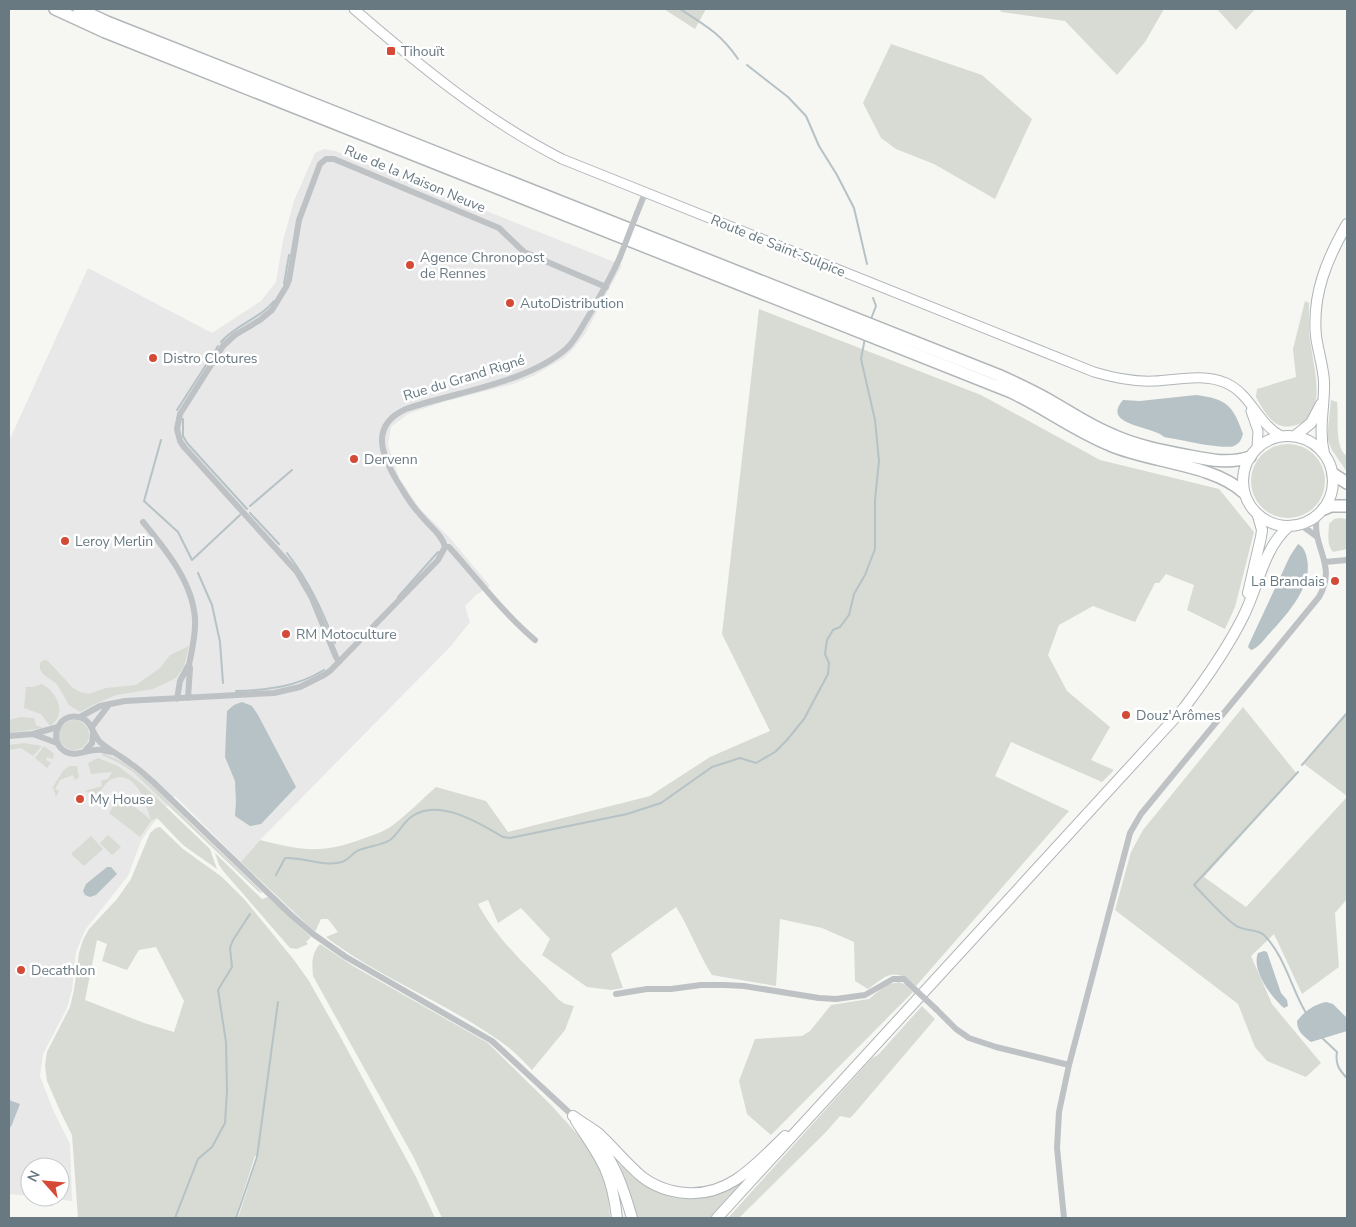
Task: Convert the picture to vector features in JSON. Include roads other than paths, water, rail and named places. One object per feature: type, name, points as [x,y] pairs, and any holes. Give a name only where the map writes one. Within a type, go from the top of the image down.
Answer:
[{"type":"highway","points":[[55,9],[141,46],[868,329],[1016,383],[1091,425],[1128,441],[1159,450],[1219,461],[1238,461],[1253,452]]},
{"type":"highway","points":[[79,9],[107,22],[868,329],[1011,392],[1085,434],[1110,445],[1141,456],[1214,476],[1233,484],[1243,492]]},
{"type":"highway","points":[[1333,474],[1347,483]]},
{"type":"highway","points":[[1321,513],[1331,506],[1347,506]]},
{"type":"main road","points":[[1324,453],[1311,442],[1295,436],[1281,436],[1268,440],[1253,452],[1243,474],[1243,492],[1249,505],[1258,516],[1272,524],[1288,527],[1301,525],[1321,513],[1332,492],[1333,474],[1324,453],[1320,436],[1324,381],[1316,334],[1316,301],[1326,265],[1347,224]]},
{"type":"main road","points":[[1295,436],[1310,423],[1323,398]]},
{"type":"main road","points":[[1228,642],[1246,599],[1260,544],[1262,530],[1258,516]]},
{"type":"main road","points":[[717,1218],[1161,734],[1206,679],[1244,615],[1275,543],[1288,527]]},
{"type":"main road","points":[[573,1116],[596,1132],[650,1182],[672,1191],[700,1193],[719,1190],[739,1179],[789,1132],[814,1105],[830,1094]]},
{"type":"main road","points":[[573,1116],[607,1169],[614,1190],[617,1218]]},
{"type":"main road","points":[[573,1116],[599,1144],[611,1161],[624,1189],[632,1218]]},
{"type":"street","name":"Route de Saint-Sulpice","points":[[354,9],[469,102],[526,141],[562,159],[1094,372],[1133,381],[1193,377],[1214,379],[1228,384],[1250,402],[1268,427],[1281,436]]},
{"type":"street","name":"Rue de la Maison Neuve","points":[[339,662],[312,598],[296,572],[180,441],[177,429],[180,414],[223,346],[235,335],[272,310],[282,296],[289,280],[298,220],[317,168],[326,158],[339,160],[499,228],[524,252],[606,286]]},
{"type":"street","name":"Rue du Grand Rigné","points":[[535,640],[494,599],[449,547],[445,547],[440,536],[418,512],[384,457],[382,442],[387,423],[394,415],[406,409],[521,375],[559,355],[572,343],[606,286],[645,193]]},
{"type":"street","name":"Route de Saint-Sulpice","points":[[1239,392],[1248,404],[1258,431],[1253,452]]},
{"type":"street","points":[[1064,1218],[1057,1148],[1059,1112],[1069,1065],[1124,852],[1134,824],[1315,602],[1325,584],[1326,573],[1325,562],[1316,537],[1315,528],[1321,513]]},
{"type":"street","points":[[143,522],[171,558],[191,598],[195,614],[195,629],[189,665],[188,698]]},
{"type":"street","points":[[1301,525],[1316,537]]},
{"type":"street","points":[[9,736],[33,734],[58,726],[66,718],[80,717],[100,706],[108,706],[126,701],[285,692],[300,687],[324,675],[339,662],[438,560],[445,547]]},
{"type":"street","points":[[1325,562],[1347,560]]},
{"type":"street","points":[[177,698],[180,681],[189,665]]},
{"type":"street","points":[[85,751],[92,743],[92,730],[108,706]]},
{"type":"street","points":[[80,717],[89,722],[92,730],[111,752]]},
{"type":"street","points":[[57,743],[58,726]]},
{"type":"street","points":[[33,734],[57,743],[65,751],[72,754],[98,749],[111,752],[132,764],[313,934],[346,957],[492,1040],[573,1116]]},
{"type":"street","points":[[616,994],[647,989],[725,985],[836,999],[865,996],[893,979],[904,979],[956,1029],[969,1038],[996,1047],[1069,1065]]},
{"type":"waterway","points":[[680,9],[719,36],[738,59]]},
{"type":"waterway","points":[[747,65],[788,97],[806,116],[819,146],[854,208],[867,264]]},
{"type":"waterway","points":[[284,284],[289,255]]},
{"type":"waterway","points":[[871,319],[876,306],[873,298]]},
{"type":"waterway","points":[[221,342],[274,301]]},
{"type":"waterway","points":[[276,875],[285,858],[321,863],[342,862],[357,851],[390,840],[408,819],[422,812],[433,810],[458,814],[503,837],[510,838],[627,814],[661,803],[712,767],[740,758],[756,763],[775,752],[804,719],[828,674],[829,663],[825,654],[827,640],[833,630],[840,627],[849,615],[854,594],[865,575],[875,549],[875,500],[879,461],[875,420],[861,359],[865,338]]},
{"type":"waterway","points":[[214,353],[218,346]]},
{"type":"waterway","points":[[177,410],[206,365]]},
{"type":"waterway","points":[[183,419],[183,436],[187,443],[247,509]]},
{"type":"waterway","points":[[161,440],[144,501],[178,532],[192,560],[240,515]]},
{"type":"waterway","points":[[250,506],[292,470]]},
{"type":"waterway","points":[[250,513],[279,544]]},
{"type":"waterway","points":[[398,597],[438,552]]},
{"type":"waterway","points":[[287,553],[302,574],[314,596],[335,643]]},
{"type":"waterway","points":[[198,573],[212,605],[220,642],[223,683]]},
{"type":"waterway","points":[[236,691],[259,690],[292,684],[324,670]]},
{"type":"waterway","points":[[1302,765],[1347,713]]},
{"type":"waterway","points":[[1298,772],[1194,885],[1219,912],[1235,925],[1264,935],[1283,962],[1306,1013]]},
{"type":"waterway","points":[[175,1218],[198,1159],[212,1147],[225,1123],[227,1091],[226,1042],[218,990],[232,967],[230,948],[233,940],[250,914]]},
{"type":"waterway","points":[[236,1218],[257,1157],[278,1002]]},
{"type":"waterway","points":[[1320,1036],[1337,1052],[1338,1066],[1347,1078]]},
{"type":"place","name":"Tihouït","points":[[391,51]]},
{"type":"place","name":"Agence Chronopost de Rennes","points":[[410,265]]},
{"type":"place","name":"AutoDistribution","points":[[510,303]]},
{"type":"place","name":"Distro Clotures","points":[[153,358]]},
{"type":"place","name":"Dervenn","points":[[354,459]]},
{"type":"place","name":"Leroy Merlin","points":[[65,541]]},
{"type":"place","name":"La Brandais","points":[[1335,581]]},
{"type":"place","name":"RM Motoculture","points":[[286,634]]},
{"type":"place","name":"Douz'Arômes","points":[[1126,715]]},
{"type":"place","name":"My House","points":[[80,799]]},
{"type":"place","name":"Decathlon","points":[[21,970]]}]
